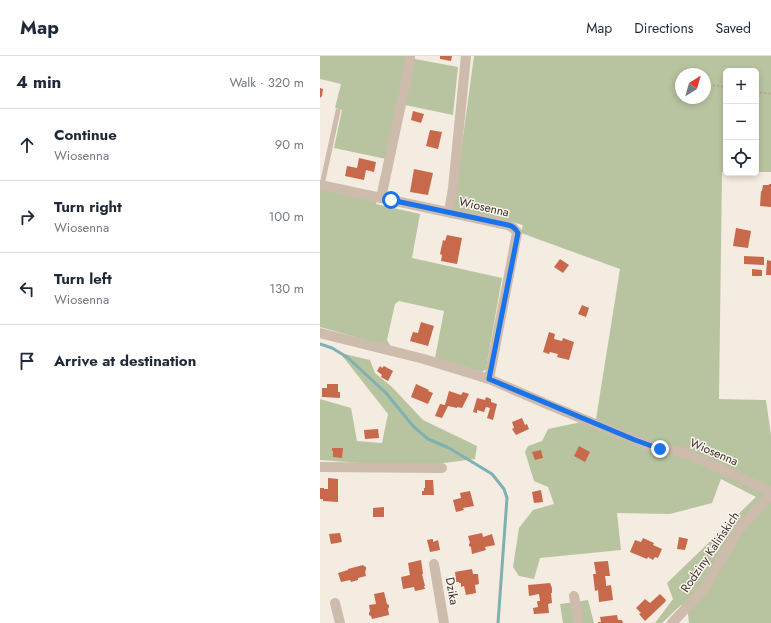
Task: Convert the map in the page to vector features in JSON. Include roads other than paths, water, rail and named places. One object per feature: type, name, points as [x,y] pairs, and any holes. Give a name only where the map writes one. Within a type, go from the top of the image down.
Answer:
[{"type":"street","points":[[381,198],[410,62],[410,56]]},
{"type":"street","points":[[448,212],[453,188],[466,56]]},
{"type":"street","name":"Wiosenna","points":[[321,185],[508,225],[518,233],[489,379]]},
{"type":"street","name":"Wiosenna","points":[[320,333],[424,359],[489,379],[635,440],[654,447],[693,456],[771,492]]},
{"type":"street","points":[[320,467],[442,468]]},
{"type":"street","name":"Rodziny Kalińskich","points":[[672,623],[704,589],[738,531],[755,510],[771,495]]},
{"type":"street","name":"Dzika","points":[[434,564],[444,623]]},
{"type":"street","points":[[574,596],[579,623]]},
{"type":"street","points":[[335,603],[340,623]]},
{"type":"lane","points":[[321,185],[338,111]]},
{"type":"waterway","points":[[320,344],[332,348],[347,357],[386,393],[413,426],[428,439],[449,448],[492,474],[504,489],[507,498],[498,623]]}]
